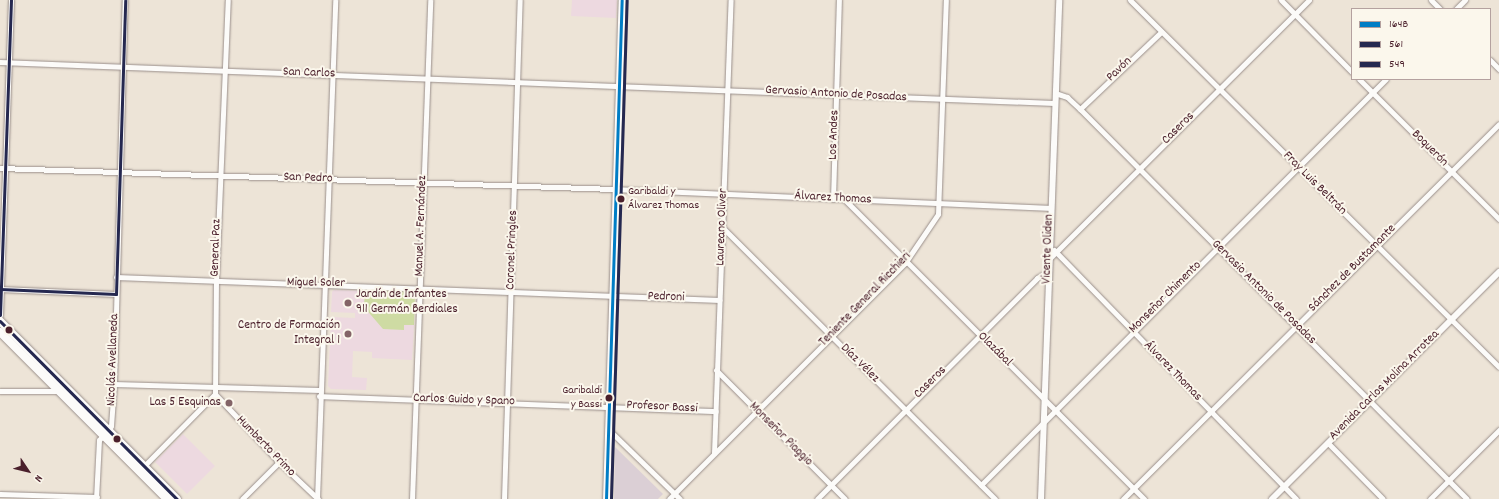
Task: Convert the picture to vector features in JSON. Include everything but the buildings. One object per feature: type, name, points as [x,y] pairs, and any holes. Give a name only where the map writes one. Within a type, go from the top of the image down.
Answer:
[{"type":"main road","points":[[606,499],[622,0]]},
{"type":"main road","points":[[0,321],[167,499]]},
{"type":"main road","points":[[0,332],[59,391],[144,466],[177,499]]},
{"type":"street","points":[[0,315],[11,0]]},
{"type":"street","name":"Nicolás Avellaneda","points":[[96,498],[99,440],[111,423],[114,384],[125,0]]},
{"type":"street","name":"General Paz","points":[[215,394],[213,387],[216,281],[228,0]]},
{"type":"street","points":[[318,499],[319,396],[329,180],[335,0]]},
{"type":"street","name":"Manuel A. Fernández","points":[[412,499],[430,0]]},
{"type":"street","name":"Coronel Pringles","points":[[504,499],[512,292],[520,0]]},
{"type":"street","name":"Laureano Oliver","points":[[714,453],[730,0]]},
{"type":"street","name":"Los Andes","points":[[833,199],[839,0]]},
{"type":"street","name":"Teniente General Ricchieri","points":[[669,499],[905,263],[938,214],[940,203],[941,100],[946,0]]},
{"type":"street","name":"Vicente Oliden","points":[[1041,499],[1050,208],[1059,0]]},
{"type":"street","name":"Fray Luis Beltrán","points":[[1130,0],[1375,246],[1499,367]]},
{"type":"street","points":[[1281,0],[1351,71]]},
{"type":"street","name":"Caseros","points":[[1049,259],[1309,0]]},
{"type":"street","points":[[1431,0],[1439,8]]},
{"type":"street","points":[[1457,8],[1465,0]]},
{"type":"street","name":"Pavón","points":[[1080,109],[1161,32]]},
{"type":"street","points":[[1491,61],[1499,69]]},
{"type":"street","name":"San Carlos","points":[[0,62],[619,86]]},
{"type":"street","name":"Boquerón","points":[[1360,80],[1499,219]]},
{"type":"street","name":"Monseñor Chimento","points":[[981,485],[1054,409],[1385,80]]},
{"type":"street","name":"Gervasio Antonio de Posadas","points":[[619,86],[1054,104]]},
{"type":"street","name":"Gervasio Antonio de Posadas","points":[[1055,92],[1067,97],[1140,168],[1467,499]]},
{"type":"street","name":"Sánchez de Bustamante","points":[[1123,499],[1499,124]]},
{"type":"street","name":"San Pedro","points":[[0,168],[119,174],[615,189]]},
{"type":"street","name":"Álvarez Thomas","points":[[615,189],[724,195],[1050,208]]},
{"type":"street","name":"Olazábal","points":[[845,200],[905,263],[1044,398],[1144,499]]},
{"type":"street","name":"Díaz Vélez","points":[[723,228],[995,499]]},
{"type":"street","name":"Álvarez Thomas","points":[[1049,245],[1296,499]]},
{"type":"street","name":"Caseros","points":[[817,499],[1037,278],[1048,272]]},
{"type":"street","name":"Avenida Carlos Molina Arrotea","points":[[1272,499],[1499,272]]},
{"type":"street","name":"Miguel Soler","points":[[116,277],[612,295]]},
{"type":"street","points":[[1,289],[116,294]]},
{"type":"street","name":"Pedroni","points":[[612,295],[720,300]]},
{"type":"street","name":"Monseñor Piaggio","points":[[716,370],[845,499]]},
{"type":"street","points":[[114,384],[320,390]]},
{"type":"street","points":[[0,391],[59,391]]},
{"type":"street","points":[[144,466],[215,394]]},
{"type":"street","name":"Humberto Primo","points":[[215,394],[279,462],[318,499]]},
{"type":"street","name":"Carlos Guido y Spano","points":[[319,396],[608,406]]},
{"type":"street","name":"Profesor Bassi","points":[[608,406],[716,411]]},
{"type":"street","points":[[608,430],[680,499]]},
{"type":"street","points":[[1430,499],[1499,430]]},
{"type":"street","points":[[1328,443],[1383,499]]},
{"type":"street","points":[[242,499],[279,462]]},
{"type":"street","points":[[0,494],[96,498]]},
{"type":"shaded area","points":[[572,0],[617,0],[616,18],[571,16]]},
{"type":"shaded area","points":[[334,290],[365,291],[364,307],[403,330],[404,325],[414,325],[412,360],[372,358],[372,352],[353,351],[352,377],[367,378],[366,390],[331,389],[328,386],[331,317],[355,318],[355,313],[331,312],[332,292]]},
{"type":"shaded area","points":[[183,434],[215,466],[187,494],[155,462]]},
{"type":"shaded area","points":[[615,447],[663,494],[658,499],[614,499]]},
{"type":"green space","points":[[365,287],[413,290],[415,292],[414,325],[404,325],[404,330],[383,329],[364,307]]},
{"type":"transit line","name":"549","points":[[0,315],[11,0]]},
{"type":"transit line","name":"549","points":[[0,289],[116,294],[125,0]]},
{"type":"transit line","name":"164B","points":[[606,499],[622,0]]},
{"type":"transit line","name":"561","points":[[611,499],[627,0]]},
{"type":"transit line","name":"549","points":[[0,321],[177,499]]},
{"type":"place","name":"Garibaldi y Álvarez Thomas","points":[[621,199]]},
{"type":"place","name":"Jardín de Infantes 911 Germán Berdiales","points":[[348,303]]},
{"type":"place","name":"Centro de Formación Integral 1","points":[[348,334]]},
{"type":"place","name":"Garibaldi y Bassi","points":[[609,398]]},
{"type":"place","name":"Las 5 Esquinas","points":[[229,403]]}]
